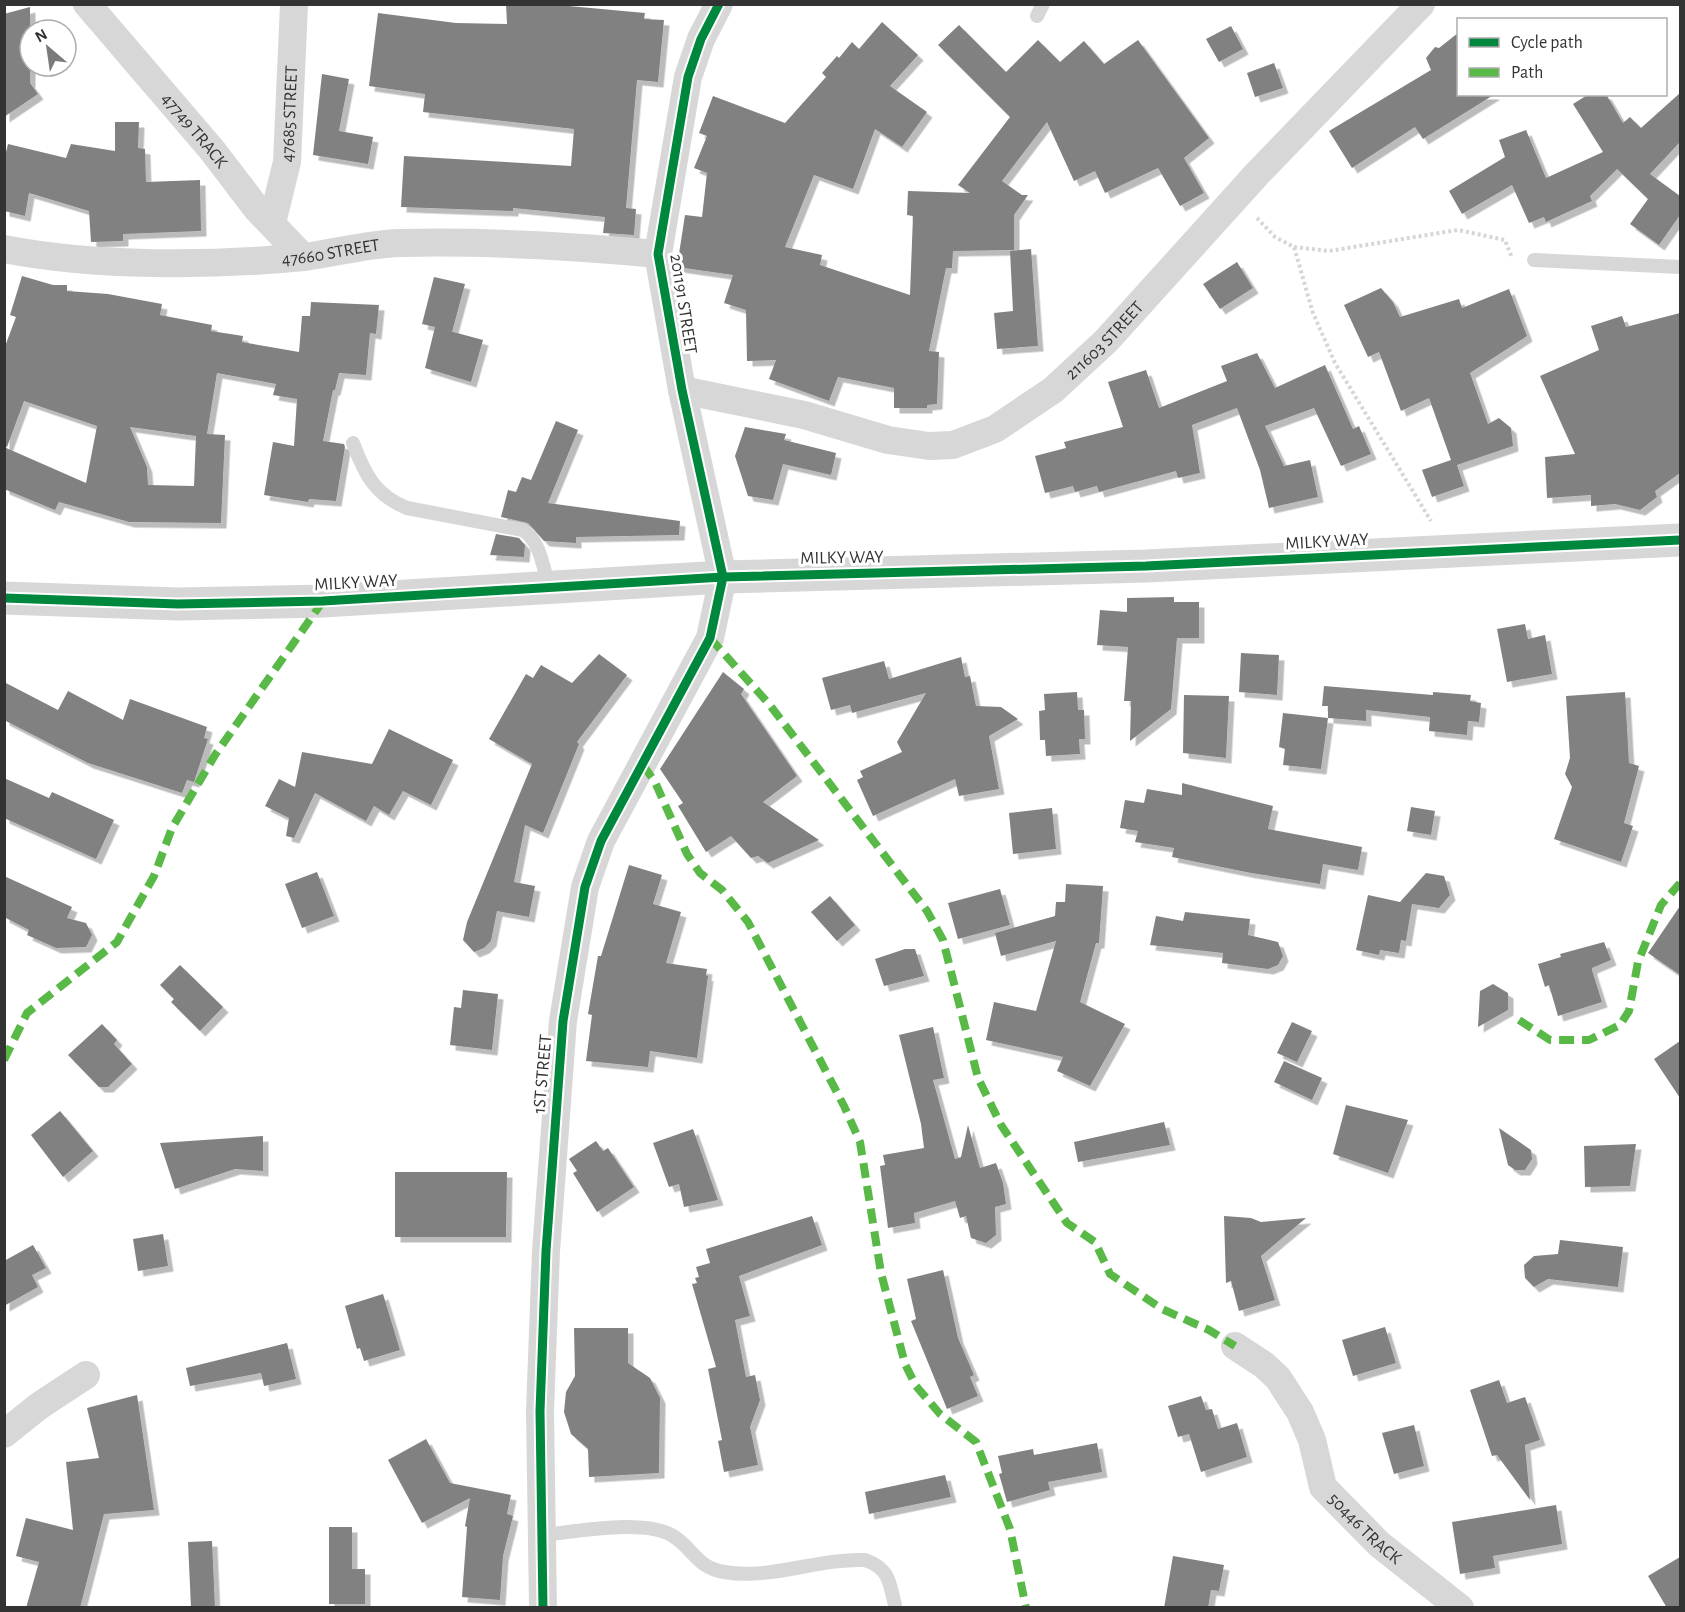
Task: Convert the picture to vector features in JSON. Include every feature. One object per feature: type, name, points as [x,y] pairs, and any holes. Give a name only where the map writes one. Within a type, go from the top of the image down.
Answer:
[{"type":"street","name":"47749 TRACK","points":[[87,4],[206,143],[257,209],[303,257]]},
{"type":"street","name":"47685 STREET","points":[[272,223],[287,162],[294,4]]},
{"type":"street","name":"201191 STREET","points":[[719,4],[700,39],[688,77],[658,254],[682,390],[723,577]]},
{"type":"street","name":"211603 STREET","points":[[682,390],[804,415],[888,440],[929,446],[953,445],[972,440],[995,429],[1053,390],[1091,355],[1236,197],[1422,4]]},
{"type":"street","name":"47660 STREET","points":[[4,249],[44,256],[167,263],[303,257],[396,243],[575,246],[658,254]]},
{"type":"street","name":"MILKY WAY","points":[[4,598],[178,604],[323,601],[723,577],[1146,566],[1680,540]]},
{"type":"street","name":"1ST STREET","points":[[543,1608],[542,1329],[552,1144],[563,1021],[585,887],[601,841],[710,638],[723,577]]},
{"type":"street","name":"50446 TRACK","points":[[1235,1346],[1264,1365],[1278,1378],[1300,1412],[1312,1440],[1323,1487],[1379,1544],[1461,1608]]},
{"type":"street","points":[[4,1434],[39,1406],[86,1375]]},
{"type":"lane","points":[[1534,260],[1680,267]]},
{"type":"lane","points":[[353,443],[366,477],[384,496],[395,503],[407,508],[523,530],[531,535],[536,543],[549,587]]},
{"type":"lane","points":[[542,1535],[622,1528],[664,1532],[674,1536],[708,1568],[727,1572],[759,1573],[865,1560],[880,1566],[888,1577],[895,1605]]},
{"type":"path","points":[[1236,197],[1275,237],[1294,248],[1329,251],[1458,230],[1505,240],[1513,260],[1534,260]]},
{"type":"path","points":[[1294,248],[1313,313],[1335,363],[1451,552]]},
{"type":"building","points":[[506,4],[547,4],[645,13],[644,19],[664,20],[658,82],[637,80],[626,208],[636,209],[634,235],[603,233],[605,217],[513,208],[513,211],[401,207],[404,156],[571,166],[574,129],[423,112],[425,94],[369,86],[378,13],[456,23],[507,24]]},
{"type":"building","points":[[30,7],[30,18],[18,18],[18,78],[30,78],[30,83],[38,94],[4,117],[4,14]]},
{"type":"building","points":[[882,22],[918,55],[890,86],[927,112],[902,147],[875,129],[853,189],[814,175],[785,247],[822,255],[820,265],[910,295],[913,216],[907,215],[908,191],[970,193],[958,185],[1010,117],[938,45],[959,25],[1006,72],[1038,40],[1060,62],[1084,41],[1104,64],[1138,40],[1209,138],[1184,158],[1204,193],[1180,206],[1158,168],[1105,193],[1095,171],[1074,181],[1047,122],[1002,181],[1022,195],[1028,195],[1014,215],[1014,250],[953,251],[952,268],[946,268],[929,351],[939,352],[937,404],[927,405],[927,408],[894,408],[894,388],[838,377],[829,401],[769,379],[776,360],[747,361],[746,310],[724,303],[733,275],[677,267],[685,215],[702,217],[707,173],[694,168],[707,136],[699,133],[713,96],[785,123],[826,77],[822,73],[837,56],[839,58],[852,42],[859,49]]},
{"type":"building","points":[[1231,26],[1243,49],[1219,62],[1206,39]]},
{"type":"building","points":[[1457,34],[1457,96],[1492,96],[1423,139],[1415,127],[1352,168],[1329,131],[1431,70],[1426,58],[1435,47],[1439,48]]},
{"type":"building","points":[[1274,63],[1283,88],[1255,97],[1247,73]]},
{"type":"building","points":[[322,74],[349,79],[339,131],[373,137],[368,164],[313,155]]},
{"type":"building","points":[[1680,93],[1680,142],[1650,174],[1680,196],[1680,215],[1659,245],[1630,224],[1648,199],[1617,169],[1590,196],[1592,201],[1546,222],[1544,217],[1529,223],[1512,185],[1462,214],[1449,191],[1505,157],[1499,140],[1526,130],[1546,178],[1603,152],[1573,104],[1586,96],[1607,96],[1623,123],[1630,117],[1641,128]]},
{"type":"building","points":[[115,122],[139,122],[138,148],[145,149],[146,182],[200,180],[201,231],[123,234],[123,241],[91,242],[89,211],[29,193],[25,216],[4,211],[4,160],[8,144],[66,158],[71,144],[115,151]]},
{"type":"building","points":[[1031,249],[1038,346],[997,349],[994,313],[1013,311],[1010,251]]},
{"type":"building","points":[[1237,262],[1253,288],[1220,309],[1203,284]]},
{"type":"building","points":[[22,276],[53,285],[67,285],[67,291],[108,294],[162,304],[160,315],[212,325],[211,331],[243,336],[242,342],[299,352],[302,316],[310,316],[311,302],[379,305],[376,334],[370,333],[366,375],[339,373],[335,390],[333,390],[323,441],[344,444],[345,447],[336,501],[309,499],[308,502],[264,495],[273,442],[294,446],[297,399],[273,395],[276,384],[217,373],[207,434],[225,435],[221,523],[129,522],[59,502],[55,510],[4,489],[4,447],[86,483],[97,426],[24,401],[7,447],[4,446],[4,349],[16,317],[10,315]],"holes":[[[130,427],[196,436],[194,486],[148,485],[147,467]]]},
{"type":"building","points":[[434,277],[465,284],[452,332],[483,340],[471,382],[425,368],[435,327],[422,324]]},
{"type":"building","points":[[1381,288],[1393,302],[1400,317],[1459,299],[1462,308],[1509,289],[1527,336],[1470,373],[1488,424],[1499,418],[1511,428],[1513,446],[1457,465],[1464,486],[1432,497],[1422,470],[1451,460],[1429,398],[1401,411],[1379,352],[1368,357],[1344,305]]},
{"type":"building","points":[[1680,313],[1680,473],[1655,491],[1657,497],[1640,510],[1615,504],[1591,506],[1591,495],[1547,498],[1545,457],[1575,454],[1540,376],[1599,350],[1591,326],[1622,316],[1626,327]]},
{"type":"building","points":[[1257,353],[1275,388],[1325,365],[1353,429],[1359,426],[1371,454],[1341,466],[1314,408],[1265,426],[1284,466],[1310,460],[1318,497],[1269,508],[1260,470],[1237,408],[1192,425],[1200,473],[1178,478],[1176,471],[1099,492],[1097,486],[1075,492],[1073,486],[1045,493],[1035,456],[1066,448],[1064,442],[1123,427],[1108,382],[1146,370],[1159,408],[1227,381],[1221,366]]},
{"type":"building","points":[[556,421],[578,430],[548,503],[680,521],[679,535],[576,537],[576,543],[544,541],[528,523],[501,517],[508,490],[516,492],[522,477],[531,480]]},
{"type":"building","points":[[745,427],[786,434],[784,440],[836,453],[831,475],[783,464],[773,500],[748,496],[735,456]]},
{"type":"building","points":[[496,534],[519,538],[525,545],[524,557],[490,555]]},
{"type":"building","points":[[1174,597],[1174,602],[1199,602],[1199,638],[1177,638],[1171,709],[1130,741],[1131,701],[1124,701],[1128,647],[1097,645],[1100,610],[1127,612],[1127,598]]},
{"type":"building","points":[[1525,624],[1528,639],[1545,635],[1552,674],[1507,682],[1497,629]]},
{"type":"building","points":[[1241,653],[1279,655],[1277,695],[1239,692]]},
{"type":"building","points":[[599,654],[627,675],[577,742],[579,744],[543,833],[525,825],[514,882],[535,886],[529,917],[497,911],[491,941],[484,948],[474,952],[463,940],[467,922],[532,764],[489,739],[526,674],[533,678],[541,665],[572,683]]},
{"type":"building","points":[[961,657],[965,677],[970,676],[976,706],[1001,707],[1018,719],[989,736],[999,789],[959,796],[955,779],[873,816],[857,780],[863,777],[860,771],[902,752],[897,742],[926,693],[852,713],[850,705],[831,710],[822,678],[884,661],[889,679]]},
{"type":"building","points":[[723,672],[744,689],[741,694],[797,776],[763,802],[819,840],[768,863],[758,856],[751,858],[731,836],[706,852],[678,806],[683,803],[660,769]]},
{"type":"building","points":[[4,682],[58,710],[68,691],[123,720],[130,699],[207,727],[204,738],[208,739],[194,782],[187,780],[182,793],[88,763],[4,720]]},
{"type":"building","points":[[1324,686],[1433,695],[1433,692],[1471,695],[1470,701],[1481,703],[1479,722],[1468,721],[1467,735],[1429,731],[1430,717],[1366,710],[1366,721],[1328,718],[1328,706],[1322,706]]},
{"type":"building","points":[[1077,692],[1078,710],[1084,710],[1085,739],[1079,739],[1080,754],[1046,756],[1045,740],[1040,740],[1039,711],[1045,710],[1044,694]]},
{"type":"building","points":[[1625,692],[1629,763],[1639,766],[1624,823],[1633,826],[1621,862],[1554,839],[1572,787],[1565,774],[1570,758],[1566,696]]},
{"type":"building","points":[[1184,695],[1229,696],[1226,758],[1183,753]]},
{"type":"building","points":[[1283,713],[1328,718],[1321,769],[1283,765],[1285,749],[1279,747]]},
{"type":"building","points":[[389,729],[453,760],[431,805],[403,791],[389,815],[374,806],[366,821],[315,793],[294,838],[286,836],[289,818],[265,806],[279,779],[295,787],[302,752],[372,764]]},
{"type":"building","points":[[4,778],[49,798],[52,792],[114,820],[96,859],[4,818]]},
{"type":"building","points":[[1182,783],[1273,806],[1268,829],[1362,847],[1358,870],[1323,864],[1320,884],[1251,873],[1172,857],[1174,848],[1135,842],[1138,831],[1120,828],[1125,800],[1144,803],[1147,789],[1182,795]]},
{"type":"building","points":[[1411,807],[1435,811],[1431,835],[1407,831]]},
{"type":"building","points":[[1052,808],[1056,849],[1013,854],[1009,813]]},
{"type":"building","points":[[629,865],[662,875],[653,904],[681,912],[666,963],[707,969],[697,1058],[650,1051],[648,1067],[586,1061],[592,1015],[588,1014],[598,956],[601,956]]},
{"type":"building","points":[[317,872],[334,916],[302,928],[285,884]]},
{"type":"building","points":[[1426,873],[1444,876],[1450,895],[1439,908],[1412,904],[1406,941],[1401,940],[1399,953],[1380,950],[1379,955],[1356,950],[1368,895],[1400,902]]},
{"type":"building","points":[[4,876],[72,907],[67,918],[86,923],[92,935],[86,947],[56,948],[27,935],[29,930],[4,917]]},
{"type":"building","points":[[1066,884],[1103,886],[1099,943],[1096,943],[1080,1002],[1125,1024],[1090,1086],[1057,1071],[1063,1057],[986,1040],[994,1002],[1036,1011],[1056,941],[1001,956],[995,933],[1055,916],[1056,902],[1065,902]]},
{"type":"building","points":[[1000,889],[1010,925],[958,939],[948,903]]},
{"type":"building","points":[[830,896],[855,925],[837,941],[811,912]]},
{"type":"building","points":[[1680,906],[1680,975],[1648,953]]},
{"type":"building","points":[[1185,912],[1250,919],[1248,935],[1278,942],[1283,956],[1278,965],[1268,969],[1222,963],[1223,953],[1150,945],[1156,916],[1183,921]]},
{"type":"building","points":[[1604,942],[1611,960],[1592,968],[1602,1002],[1558,1016],[1549,985],[1545,987],[1538,964],[1561,957],[1560,954]]},
{"type":"building","points":[[905,949],[915,949],[924,976],[884,986],[875,959]]},
{"type":"building","points":[[180,965],[223,1007],[200,1031],[171,1002],[174,999],[160,985]]},
{"type":"building","points":[[1493,984],[1508,993],[1508,1010],[1478,1027],[1480,991]]},
{"type":"building","points":[[463,990],[498,994],[492,1050],[450,1045],[454,1007],[461,1008]]},
{"type":"building","points":[[1292,1022],[1312,1031],[1297,1062],[1277,1053]]},
{"type":"building","points":[[102,1024],[117,1040],[114,1044],[132,1064],[108,1087],[99,1087],[68,1055]]},
{"type":"building","points":[[933,1027],[944,1078],[933,1080],[955,1159],[961,1157],[968,1125],[980,1168],[996,1163],[1003,1183],[1006,1204],[995,1207],[996,1235],[986,1243],[971,1238],[966,1216],[960,1218],[955,1201],[914,1213],[915,1223],[888,1228],[880,1166],[885,1165],[883,1155],[924,1148],[921,1124],[899,1035]]},
{"type":"building","points":[[1680,1041],[1680,1098],[1654,1059]]},
{"type":"building","points":[[1284,1061],[1322,1078],[1312,1100],[1274,1082]]},
{"type":"building","points":[[1346,1105],[1408,1120],[1388,1173],[1333,1154]]},
{"type":"building","points":[[60,1111],[93,1151],[63,1177],[31,1135]]},
{"type":"building","points":[[1164,1122],[1170,1145],[1078,1162],[1074,1142]]},
{"type":"building","points":[[1499,1128],[1531,1150],[1532,1159],[1525,1170],[1515,1170],[1508,1165]]},
{"type":"building","points":[[693,1129],[718,1200],[684,1207],[679,1184],[669,1187],[653,1143]]},
{"type":"building","points":[[263,1136],[263,1171],[235,1169],[175,1189],[160,1143]]},
{"type":"building","points":[[596,1141],[603,1151],[608,1148],[634,1187],[597,1212],[573,1173],[577,1171],[569,1159]]},
{"type":"building","points":[[1636,1144],[1630,1186],[1585,1187],[1584,1146]]},
{"type":"building","points":[[395,1172],[507,1172],[506,1237],[395,1237]]},
{"type":"building","points":[[812,1216],[822,1245],[739,1276],[750,1316],[735,1320],[746,1377],[755,1375],[760,1400],[750,1427],[758,1465],[724,1472],[718,1441],[722,1440],[708,1369],[716,1367],[692,1284],[697,1283],[695,1278],[699,1277],[696,1267],[710,1263],[706,1249]]},
{"type":"building","points":[[1224,1216],[1251,1218],[1261,1222],[1306,1218],[1261,1256],[1275,1300],[1239,1311],[1231,1281],[1226,1283]]},
{"type":"building","points":[[163,1234],[168,1266],[138,1271],[133,1239]]},
{"type":"building","points":[[1560,1240],[1623,1247],[1618,1287],[1548,1279],[1534,1287],[1525,1278],[1524,1265],[1534,1256],[1558,1254]]},
{"type":"building","points":[[33,1245],[46,1268],[32,1275],[38,1287],[4,1306],[4,1261]]},
{"type":"building","points":[[943,1270],[958,1338],[974,1375],[970,1377],[978,1396],[947,1409],[911,1321],[916,1319],[907,1279]]},
{"type":"building","points":[[383,1294],[400,1350],[364,1361],[360,1348],[357,1349],[345,1306]]},
{"type":"building","points":[[1385,1327],[1396,1363],[1353,1376],[1342,1340]]},
{"type":"building","points":[[574,1328],[628,1328],[628,1363],[650,1378],[660,1398],[659,1473],[589,1477],[588,1449],[571,1434],[564,1412],[566,1392],[575,1376]]},
{"type":"building","points":[[287,1343],[296,1379],[264,1386],[261,1373],[190,1386],[186,1368]]},
{"type":"building","points":[[1499,1380],[1507,1403],[1525,1397],[1540,1440],[1525,1445],[1530,1500],[1497,1455],[1492,1456],[1470,1390]]},
{"type":"building","points":[[137,1395],[154,1510],[104,1514],[80,1608],[26,1608],[39,1562],[16,1556],[26,1518],[73,1530],[66,1462],[99,1458],[87,1408]]},
{"type":"building","points":[[1201,1396],[1206,1410],[1212,1409],[1218,1429],[1237,1423],[1247,1457],[1201,1472],[1189,1434],[1178,1437],[1168,1406]]},
{"type":"building","points":[[1414,1425],[1424,1466],[1394,1474],[1382,1433]]},
{"type":"building","points":[[426,1439],[450,1483],[511,1495],[507,1514],[513,1516],[503,1556],[500,1600],[462,1597],[467,1527],[465,1526],[470,1498],[422,1523],[388,1460]]},
{"type":"building","points":[[1097,1443],[1102,1472],[1048,1482],[1050,1490],[1007,1502],[999,1474],[1002,1473],[998,1456],[1033,1449],[1034,1455]]},
{"type":"building","points":[[945,1475],[951,1497],[869,1514],[865,1492]]},
{"type":"building","points":[[1556,1505],[1562,1544],[1493,1556],[1495,1568],[1460,1574],[1452,1522]]},
{"type":"building","points":[[329,1527],[352,1527],[352,1569],[365,1569],[365,1604],[329,1604]]},
{"type":"building","points":[[212,1541],[215,1608],[191,1608],[188,1542]]},
{"type":"building","points":[[1173,1556],[1224,1565],[1219,1591],[1211,1590],[1208,1608],[1164,1608]]},
{"type":"building","points":[[1680,1557],[1680,1608],[1667,1608],[1648,1576]]},
{"type":"marked path","points":[[4,1060],[27,1013],[117,942],[154,876],[172,828],[215,755],[323,601]]},
{"type":"marked path","points":[[710,638],[769,704],[927,911],[943,940],[978,1078],[1001,1125],[1067,1223],[1095,1242],[1110,1274],[1162,1309],[1209,1330],[1235,1346]]},
{"type":"marked path","points":[[643,765],[655,782],[687,854],[700,873],[722,890],[748,922],[844,1106],[860,1142],[881,1273],[905,1364],[916,1386],[940,1414],[976,1442],[1010,1529],[1026,1608]]},
{"type":"marked path","points":[[1519,1020],[1550,1040],[1589,1040],[1620,1025],[1629,1011],[1638,962],[1661,905],[1680,883]]},
{"type":"cycle path","points":[[543,1608],[540,1411],[546,1251],[563,1021],[585,887],[601,841],[710,638],[723,577],[682,390],[658,254],[688,77],[701,39],[719,4]]},
{"type":"cycle path","points":[[4,598],[178,604],[323,601],[723,577],[1146,566],[1680,540]]}]
